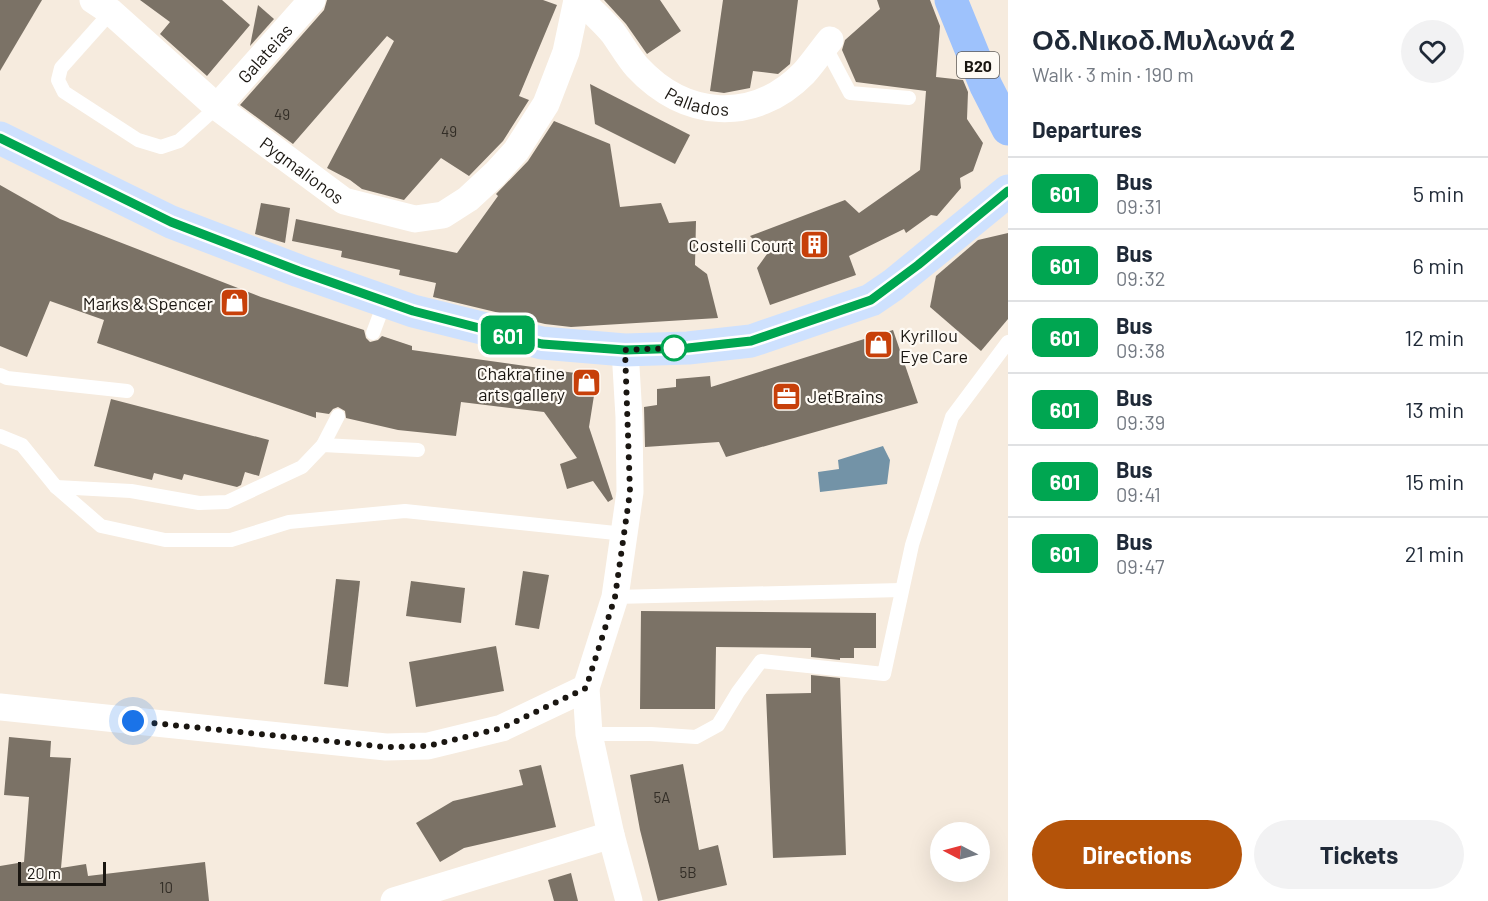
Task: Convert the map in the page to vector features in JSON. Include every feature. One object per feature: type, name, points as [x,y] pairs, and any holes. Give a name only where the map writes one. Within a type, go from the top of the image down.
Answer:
[{"type":"main road","name":"B20","points":[[951,0],[986,86],[1008,129]]},
{"type":"main road","points":[[0,138],[171,222],[299,271],[413,311],[542,344],[625,350],[688,348],[751,341],[871,300],[910,272],[1008,191]]},
{"type":"street","name":"Galateias","points":[[217,107],[312,0]]},
{"type":"street","name":"Pygmalionos","points":[[102,6],[217,107],[344,201],[415,219],[443,215],[468,199],[516,151],[546,104],[566,52],[579,0]]},
{"type":"street","name":"Pallados","points":[[579,0],[612,32],[637,67],[663,90],[692,105],[722,110],[752,106],[780,91],[803,73],[827,43]]},
{"type":"street","points":[[625,350],[630,492],[615,597],[586,688],[589,734],[611,835],[629,901]]},
{"type":"street","points":[[0,707],[386,747],[428,746],[502,728],[586,688]]},
{"type":"street","points":[[394,901],[611,835]]},
{"type":"lane","points":[[102,6],[61,68],[58,80],[64,92],[138,140],[161,147],[179,141],[217,107]]},
{"type":"lane","points":[[827,43],[850,93],[909,98]]},
{"type":"lane","points":[[373,333],[386,300]]},
{"type":"lane","points":[[589,734],[696,737],[718,725],[738,692],[761,661],[884,674],[912,545],[952,417],[1008,342]]},
{"type":"lane","points":[[0,375],[7,378],[128,391]]},
{"type":"lane","points":[[56,487],[131,491],[199,503],[227,502],[302,467],[323,445],[338,417]]},
{"type":"lane","points":[[0,436],[22,445],[56,487],[101,526],[165,540],[231,540],[289,522],[405,511],[625,534]]},
{"type":"lane","points":[[323,445],[418,450]]},
{"type":"lane","points":[[615,597],[901,590]]},
{"type":"water","points":[[883,446],[890,460],[887,484],[820,492],[818,472],[839,469],[838,460]]},
{"type":"building","points":[[0,0],[42,0],[0,71]]},
{"type":"building","points":[[140,0],[222,0],[250,25],[207,76],[160,34],[170,22]]},
{"type":"building","points":[[327,0],[543,0],[557,5],[519,96],[529,100],[503,141],[469,176],[441,158],[404,200],[362,189],[327,168],[394,41],[387,36],[293,144],[240,105],[324,10]]},
{"type":"building","points":[[604,0],[660,0],[681,31],[647,54],[626,24]]},
{"type":"building","points":[[723,0],[798,0],[790,64],[778,74],[753,71],[750,88],[724,93],[710,91]]},
{"type":"building","points":[[877,0],[930,0],[940,26],[936,77],[963,80],[968,92],[967,119],[983,143],[973,171],[960,178],[961,188],[937,216],[931,215],[906,233],[904,229],[849,256],[856,275],[770,305],[757,268],[767,254],[750,236],[845,200],[859,213],[920,170],[926,91],[856,82],[842,50],[845,40],[880,9]]},
{"type":"building","points":[[258,5],[274,19],[250,46]]},
{"type":"building","points":[[590,84],[690,135],[675,164],[595,124]]},
{"type":"building","points":[[554,121],[610,144],[620,207],[661,203],[669,223],[696,221],[695,265],[707,274],[718,318],[571,327],[545,324],[433,297],[436,283],[399,275],[400,270],[341,257],[342,251],[292,241],[296,219],[457,253],[498,196],[496,194],[528,161]]},
{"type":"building","points":[[0,185],[60,219],[261,297],[364,330],[370,342],[382,336],[412,346],[412,350],[589,375],[596,383],[589,427],[613,499],[608,502],[593,481],[567,489],[560,464],[577,458],[544,412],[461,402],[456,436],[398,430],[346,418],[345,411],[338,407],[329,414],[316,412],[316,418],[97,343],[104,320],[50,301],[27,357],[0,346]]},
{"type":"building","points":[[261,203],[290,208],[285,243],[255,234]]},
{"type":"building","points":[[1008,233],[1008,319],[981,351],[930,307],[936,276],[978,240]]},
{"type":"building","name":"JetBrains","points":[[893,330],[918,403],[726,457],[719,442],[645,447],[644,407],[657,405],[657,389],[676,387],[676,379],[710,376],[711,387]]},
{"type":"building","points":[[111,399],[269,440],[259,476],[245,472],[241,485],[237,487],[184,474],[182,480],[154,473],[152,480],[94,466]]},
{"type":"building","points":[[523,571],[549,575],[539,629],[515,625]]},
{"type":"building","points":[[336,579],[360,581],[348,687],[324,684]]},
{"type":"building","points":[[411,581],[465,588],[461,623],[406,616]]},
{"type":"building","points":[[641,611],[876,613],[876,648],[854,648],[854,658],[840,658],[840,660],[811,657],[811,648],[716,647],[715,709],[640,709]]},
{"type":"building","points":[[496,646],[504,691],[416,707],[409,662]]},
{"type":"building","points":[[811,675],[840,678],[846,855],[773,858],[766,694],[811,693]]},
{"type":"building","points":[[9,737],[51,741],[50,757],[71,758],[61,868],[86,864],[88,876],[205,862],[209,901],[0,901],[0,866],[24,862],[29,797],[4,795]]},
{"type":"building","points":[[683,764],[699,850],[718,845],[727,885],[658,901],[640,830],[630,775]]},
{"type":"building","points":[[541,765],[556,827],[464,848],[440,862],[416,823],[453,801],[523,785],[519,770]]},
{"type":"building","points":[[571,873],[578,901],[554,901],[548,880]]},
{"type":"bus line","name":"601","points":[[0,138],[171,222],[299,271],[413,311],[542,344],[625,350],[688,348],[751,341],[871,300],[893,285],[1008,191]]},
{"type":"place","name":"Costelli Court","points":[[815,245]]},
{"type":"place","name":"Marks & Spencer","points":[[234,303]]},
{"type":"place","name":"Kyrillou Eye Care","points":[[879,345]]},
{"type":"place","name":"Chakra fine arts gallery","points":[[586,383]]},
{"type":"place","name":"JetBrains","points":[[786,396]]},
{"type":"route","points":[[133,721],[386,747],[428,746],[502,728],[586,688],[615,597],[630,492],[625,350],[674,348]]}]
